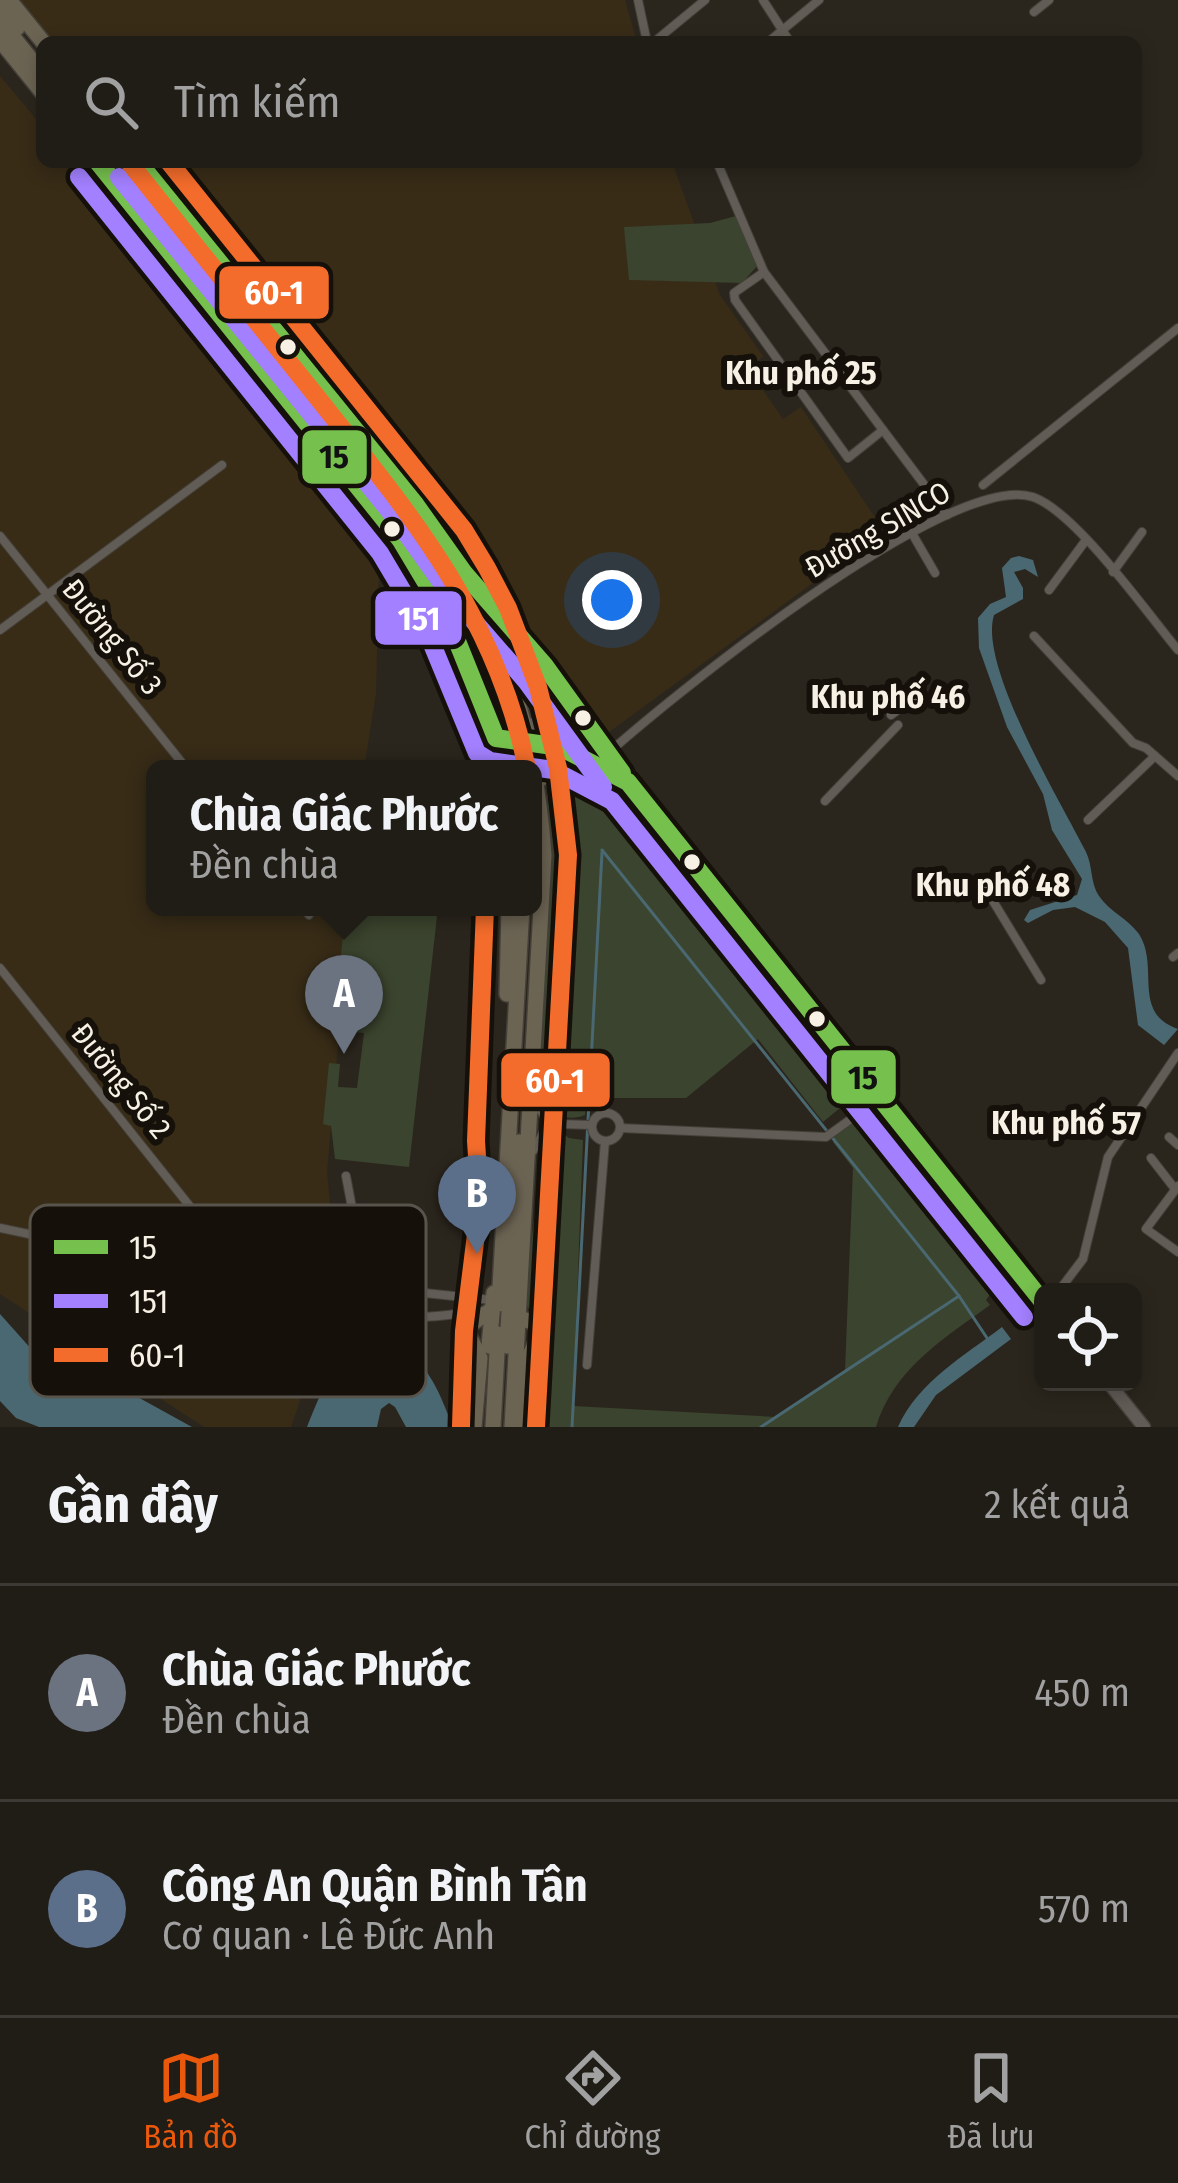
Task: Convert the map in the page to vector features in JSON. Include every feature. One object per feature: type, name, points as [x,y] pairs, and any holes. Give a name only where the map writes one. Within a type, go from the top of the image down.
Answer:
[{"type":"highway","points":[[36,51],[1,7],[9,0],[38,36]]},
{"type":"highway","points":[[0,21],[36,66]]},
{"type":"highway","points":[[0,40],[36,85]]},
{"type":"highway","points":[[103,168],[400,538],[511,731],[504,760]]},
{"type":"highway","points":[[118,168],[388,503],[456,607],[524,760]]},
{"type":"highway","points":[[131,168],[457,569]]},
{"type":"highway","points":[[143,168],[415,504],[457,569],[515,686],[512,760]]},
{"type":"highway","points":[[542,774],[593,767]]},
{"type":"highway","points":[[542,842],[542,892]]},
{"type":"highway","points":[[506,1171],[500,1142],[509,916]]},
{"type":"highway","points":[[512,1427],[495,1305],[521,916]]},
{"type":"highway","points":[[502,1427],[502,1343],[533,916]]},
{"type":"highway","points":[[489,1427],[502,1343],[518,1318],[541,916]]},
{"type":"highway","points":[[474,1427],[480,1358],[467,1332],[495,1305]]},
{"type":"highway","points":[[518,1318],[537,1324],[542,1332],[525,1364],[525,1427]]},
{"type":"main road","points":[[457,569],[545,666],[628,782],[1034,1291]]},
{"type":"main road","points":[[511,731],[568,729],[597,740]]},
{"type":"main road","points":[[511,731],[571,752],[628,782]]},
{"type":"main road","points":[[1115,1391],[1144,1427]]},
{"type":"street","points":[[638,0],[648,36]]},
{"type":"street","points":[[658,36],[705,0]]},
{"type":"street","points":[[763,0],[785,36]]},
{"type":"street","points":[[775,36],[819,0]]},
{"type":"street","points":[[1034,12],[1049,0]]},
{"type":"street","points":[[720,168],[764,272],[947,514]]},
{"type":"street","points":[[764,272],[734,293],[735,300],[848,458],[883,430]]},
{"type":"street","points":[[983,485],[1178,328]]},
{"type":"street","points":[[0,630],[222,465]]},
{"type":"street","name":"Đường SINCO","points":[[593,767],[808,597],[975,502],[1032,496],[1070,522],[1178,650]]},
{"type":"street","points":[[1113,572],[1142,532]]},
{"type":"street","points":[[913,535],[935,573]]},
{"type":"street","name":"Đường Số 3","points":[[0,536],[180,760]]},
{"type":"street","points":[[1049,590],[1086,541]]},
{"type":"street","points":[[1034,636],[1133,743],[1178,776]]},
{"type":"street","points":[[891,715],[920,693]]},
{"type":"street","points":[[825,801],[898,724]]},
{"type":"street","points":[[1088,820],[1155,756]]},
{"type":"street","points":[[979,878],[1041,980]]},
{"type":"street","name":"Đường Số 2","points":[[0,968],[189,1205]]},
{"type":"street","points":[[1069,1283],[1088,1260],[1112,1159],[1178,1058]]},
{"type":"street","points":[[620,1128],[826,1137],[858,1114],[872,1091]]},
{"type":"street","points":[[531,1098],[545,1117],[559,1124],[591,1126]]},
{"type":"street","points":[[858,1114],[868,1114],[882,1104]]},
{"type":"street","points":[[605,1112],[618,1118],[620,1128],[614,1139],[605,1141],[597,1138],[591,1126],[605,1112]]},
{"type":"street","points":[[528,1164],[540,1136],[559,1124]]},
{"type":"street","points":[[1168,1137],[1178,1144]]},
{"type":"street","points":[[587,1365],[605,1141]]},
{"type":"street","points":[[1150,1158],[1177,1188],[1146,1229],[1178,1252]]},
{"type":"street","points":[[346,1176],[351,1205]]},
{"type":"street","points":[[0,1228],[30,1234]]},
{"type":"street","points":[[426,1295],[495,1305]]},
{"type":"street","points":[[426,1315],[495,1305]]},
{"type":"shaded area","points":[[16,0],[625,0],[635,36],[45,36]]},
{"type":"shaded area","points":[[0,76],[36,119],[36,168],[77,168],[360,504],[379,567],[376,693],[365,760],[146,760],[146,916],[349,916],[327,1172],[330,1205],[30,1205],[30,1314],[0,1294]]},
{"type":"shaded area","points":[[150,168],[674,168],[720,295],[763,356],[749,370],[783,419],[801,407],[884,531],[605,735]]},
{"type":"shaded area","points":[[158,1397],[301,1397],[291,1427],[204,1427]]},
{"type":"green space","points":[[736,216],[758,265],[742,283],[629,280],[624,227],[710,223]]},
{"type":"green space","points":[[498,628],[578,727],[527,717]]},
{"type":"green space","points":[[574,775],[606,779],[621,789],[858,1093],[823,1122],[758,1039],[686,1098],[586,1098],[585,1115],[574,1118],[543,1109],[536,1084],[552,856],[546,783]]},
{"type":"green space","points":[[345,916],[437,916],[409,1167],[335,1159],[331,1126],[323,1124],[329,1063],[340,1064],[338,1087],[357,1088],[364,1033],[333,1030]]},
{"type":"green space","points":[[860,1115],[870,1116],[1004,1274],[986,1300],[990,1305],[907,1372],[876,1427],[527,1427],[530,1358],[548,1334],[524,1299],[545,1134],[556,1128],[569,1138],[583,1140],[573,1406],[776,1417],[845,1371],[853,1168],[833,1142],[835,1133]]},
{"type":"water","points":[[1019,556],[1033,560],[1038,577],[1025,569],[1014,572],[1023,599],[994,615],[992,638],[998,667],[1025,734],[1086,852],[1096,891],[1135,929],[1145,947],[1155,1012],[1178,1029],[1164,1045],[1138,1025],[1128,948],[1105,922],[1075,907],[1053,910],[1028,923],[1024,920],[1030,910],[1077,895],[1082,879],[1052,830],[1043,794],[1007,727],[979,648],[978,618],[990,604],[1006,597],[1002,568]]},
{"type":"water","points":[[0,1314],[30,1348],[30,1397],[138,1397],[192,1427],[39,1427],[16,1418],[0,1401]]},
{"type":"water","points":[[1002,1327],[1011,1339],[936,1395],[914,1427],[898,1427],[930,1383]]},
{"type":"water","points":[[426,1371],[453,1427],[406,1427],[389,1403],[381,1409],[377,1427],[307,1427],[320,1397],[426,1397]]},
{"type":"waterway","points":[[602,850],[959,1296],[987,1338]]},
{"type":"waterway","points":[[572,1427],[602,852]]},
{"type":"waterway","points":[[761,1427],[959,1296]]},
{"type":"transit line","name":"15","points":[[103,168],[400,539],[449,621],[496,738],[560,747],[628,782],[1034,1291]]},
{"type":"transit line","name":"60-1","points":[[134,168],[414,522],[470,611],[493,659],[525,760]]},
{"type":"transit line","name":"15","points":[[143,168],[415,504],[464,573],[545,666],[622,773]]},
{"type":"transit line","name":"60-1","points":[[174,168],[464,530],[508,608],[538,687],[558,768],[568,855],[536,1427]]},
{"type":"transit line","name":"151","points":[[79,177],[380,553],[427,632],[477,753],[488,760]]},
{"type":"transit line","name":"151","points":[[119,177],[396,519],[446,589],[526,681],[603,787]]},
{"type":"transit line","name":"151","points":[[542,768],[612,801],[1024,1317]]},
{"type":"transit line","name":"60-1","points":[[461,1426],[464,1331],[480,1202],[476,1141],[485,916]]},
{"type":"place","name":"Chùa Giác Phước","points":[[344,1054]]},
{"type":"place","name":"Công An Quận Bình Tân","points":[[477,1254]]},
{"type":"district","name":"Khu phố 25","points":[[801,373]]},
{"type":"district","name":"Khu phố 46","points":[[888,697]]},
{"type":"district","name":"Khu phố 48","points":[[993,885]]},
{"type":"district","name":"Khu phố 57","points":[[1066,1123]]}]
